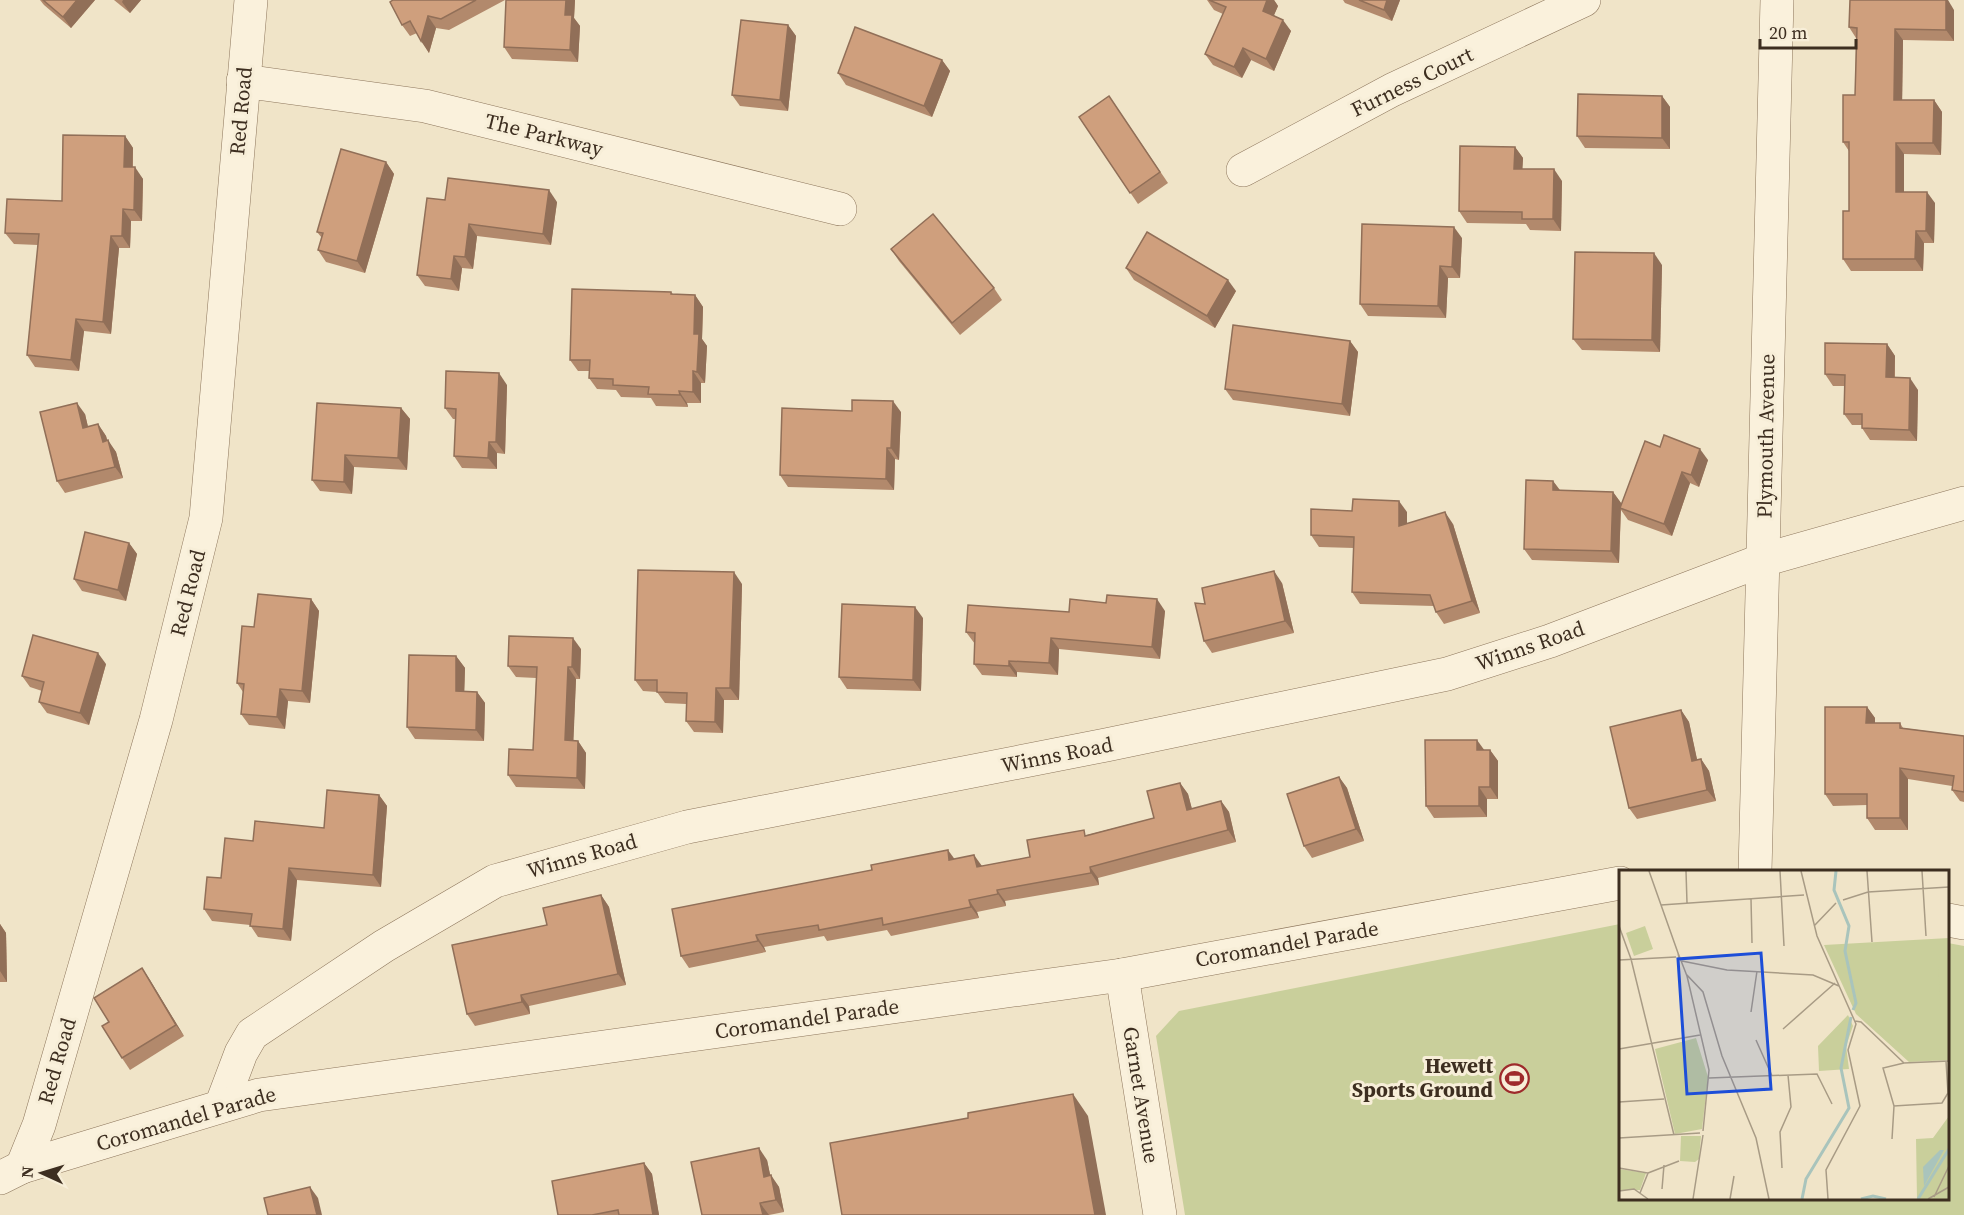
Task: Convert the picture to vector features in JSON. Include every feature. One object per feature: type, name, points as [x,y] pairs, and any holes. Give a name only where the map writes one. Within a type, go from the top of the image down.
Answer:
[{"type":"street","name":"Red Road","points":[[11,1173],[39,1125],[153,732],[206,518],[251,0]]},
{"type":"street","name":"Furness Court","points":[[1243,170],[1392,90],[1584,0]]},
{"type":"street","name":"Plymouth Avenue","points":[[1755,870],[1777,0]]},
{"type":"street","name":"The Parkway","points":[[243,81],[425,106],[840,209]]},
{"type":"street","name":"Winns Road","points":[[221,1106],[238,1061],[252,1034],[384,946],[495,881],[687,826],[1095,747],[1447,674],[1550,641],[1763,560],[1964,503]]},
{"type":"street","name":"Coromandel Parade","points":[[11,1173],[259,1095],[1122,975],[1619,883]]},
{"type":"street","points":[[1949,920],[1964,923]]},
{"type":"street","name":"Garnet Avenue","points":[[1122,975],[1160,1215]]},
{"type":"street","points":[[238,1061],[259,1095]]},
{"type":"green space","points":[[1619,924],[1619,1200],[1949,1200],[1949,943],[1964,946],[1964,1215],[1185,1215],[1156,1036],[1179,1011]]},
{"type":"building","points":[[43,0],[77,0],[63,17]]},
{"type":"building","points":[[393,0],[476,0],[441,19],[428,16],[421,41],[410,21],[402,25],[390,2]]},
{"type":"building","points":[[506,0],[566,0],[565,15],[572,15],[570,50],[504,47]]},
{"type":"building","points":[[1209,0],[1267,0],[1263,11],[1283,20],[1266,59],[1243,48],[1234,67],[1205,54],[1226,7]]},
{"type":"building","points":[[1359,0],[1387,0],[1384,10]]},
{"type":"building","points":[[1850,0],[1946,0],[1946,30],[1895,29],[1894,100],[1934,100],[1933,143],[1896,143],[1896,192],[1927,192],[1926,231],[1916,231],[1915,259],[1843,259],[1843,211],[1849,211],[1849,142],[1843,142],[1843,95],[1855,95],[1857,28],[1849,27]]},
{"type":"building","points":[[741,20],[788,25],[780,100],[732,95]]},
{"type":"building","points":[[855,27],[942,60],[924,106],[838,73]]},
{"type":"building","points":[[1578,94],[1662,96],[1662,138],[1577,136]]},
{"type":"building","points":[[1109,96],[1160,172],[1130,193],[1079,117]]},
{"type":"building","points":[[63,135],[125,136],[124,167],[135,167],[134,210],[123,209],[122,236],[111,236],[103,322],[76,319],[71,360],[27,355],[39,234],[5,233],[7,199],[62,201]]},
{"type":"building","points":[[1460,146],[1515,147],[1514,169],[1554,169],[1553,219],[1522,219],[1522,212],[1459,211]]},
{"type":"building","points":[[341,149],[386,162],[357,261],[318,250],[323,233],[317,232]]},
{"type":"building","points":[[448,178],[549,190],[543,234],[469,224],[465,257],[454,256],[451,279],[417,275],[427,198],[445,200]]},
{"type":"building","points":[[933,214],[994,288],[952,323],[891,249]]},
{"type":"building","points":[[1362,224],[1454,227],[1452,267],[1440,266],[1438,306],[1360,304]]},
{"type":"building","points":[[1147,232],[1228,280],[1207,316],[1126,268]]},
{"type":"building","points":[[1575,252],[1654,253],[1652,340],[1573,339]]},
{"type":"building","points":[[572,289],[671,292],[671,294],[695,295],[694,334],[699,334],[697,372],[693,371],[693,392],[679,391],[680,395],[648,394],[649,387],[613,385],[613,379],[589,378],[590,360],[570,360]]},
{"type":"building","points":[[1233,325],[1350,341],[1342,404],[1225,389]]},
{"type":"building","points":[[1825,343],[1887,344],[1886,377],[1910,378],[1909,430],[1862,428],[1862,414],[1844,414],[1845,375],[1825,374]]},
{"type":"building","points":[[446,371],[499,373],[496,442],[489,442],[488,458],[454,456],[456,409],[445,408]]},
{"type":"building","points":[[852,400],[893,401],[891,448],[887,448],[886,479],[780,475],[782,408],[852,411]]},
{"type":"building","points":[[77,403],[83,428],[98,424],[103,442],[108,440],[115,467],[57,481],[40,412]]},
{"type":"building","points":[[317,403],[401,408],[398,458],[345,455],[344,482],[312,480]]},
{"type":"building","points":[[1664,435],[1700,449],[1691,475],[1682,472],[1664,524],[1620,508],[1645,441],[1660,447]]},
{"type":"building","points":[[1526,480],[1553,481],[1553,490],[1613,492],[1611,551],[1524,549]]},
{"type":"building","points":[[1353,499],[1399,501],[1399,526],[1445,512],[1472,601],[1436,612],[1430,595],[1352,592],[1354,537],[1311,535],[1311,509],[1352,511]]},
{"type":"building","points":[[85,532],[129,543],[118,590],[74,579]]},
{"type":"building","points":[[638,570],[734,572],[730,688],[716,688],[715,722],[686,721],[687,693],[657,692],[657,680],[635,680]]},
{"type":"building","points":[[1274,571],[1285,621],[1204,641],[1195,603],[1205,604],[1202,588]]},
{"type":"building","points":[[258,594],[311,599],[302,691],[280,689],[277,717],[241,714],[244,684],[237,683],[242,626],[254,627]]},
{"type":"building","points":[[1107,595],[1157,599],[1152,647],[1051,638],[1049,663],[1009,661],[1009,666],[974,664],[975,633],[966,632],[968,605],[1069,612],[1070,599],[1106,603]]},
{"type":"building","points":[[842,604],[915,607],[913,680],[839,677]]},
{"type":"building","points":[[33,635],[98,653],[80,713],[39,702],[44,682],[22,676]]},
{"type":"building","points":[[509,636],[573,638],[572,667],[568,667],[565,740],[578,741],[577,778],[508,775],[509,749],[533,750],[537,667],[508,666]]},
{"type":"building","points":[[409,655],[456,656],[456,691],[477,692],[476,730],[407,727]]},
{"type":"building","points":[[1825,707],[1867,707],[1866,723],[1900,723],[1900,728],[1964,736],[1964,792],[1952,790],[1954,776],[1900,768],[1900,818],[1867,818],[1867,794],[1825,794]]},
{"type":"building","points":[[1681,710],[1692,761],[1701,759],[1707,790],[1629,808],[1610,727]]},
{"type":"building","points":[[1425,740],[1477,740],[1477,750],[1490,750],[1490,787],[1479,787],[1479,806],[1426,806]]},
{"type":"building","points":[[1339,777],[1356,829],[1304,846],[1287,794]]},
{"type":"building","points":[[1180,783],[1187,810],[1221,801],[1228,830],[1090,867],[1091,873],[997,890],[998,894],[969,900],[971,907],[883,925],[882,918],[819,930],[818,925],[756,935],[758,941],[681,956],[672,909],[872,870],[871,865],[948,850],[949,860],[974,855],[977,867],[1030,857],[1027,840],[1084,830],[1085,836],[1154,818],[1147,791]]},
{"type":"building","points":[[327,790],[379,795],[373,875],[289,868],[283,929],[250,926],[252,914],[204,909],[207,877],[221,878],[225,838],[253,841],[255,821],[324,828]]},
{"type":"building","points":[[601,895],[618,974],[521,995],[522,1002],[467,1014],[452,945],[547,925],[543,908]]},
{"type":"building","points":[[142,968],[176,1025],[122,1058],[102,1026],[109,1022],[94,998]]},
{"type":"building","points":[[1073,1094],[1095,1215],[842,1215],[830,1143],[968,1118],[968,1113]]},
{"type":"building","points":[[759,1148],[764,1177],[771,1175],[776,1200],[760,1203],[763,1215],[702,1215],[691,1162]]},
{"type":"building","points":[[644,1163],[653,1215],[619,1215],[618,1210],[592,1215],[558,1215],[552,1181]]},
{"type":"building","points":[[310,1187],[317,1215],[268,1215],[264,1198]]},
{"type":"place","name":"Hewett Sports Ground","points":[[1514,1078]]}]
